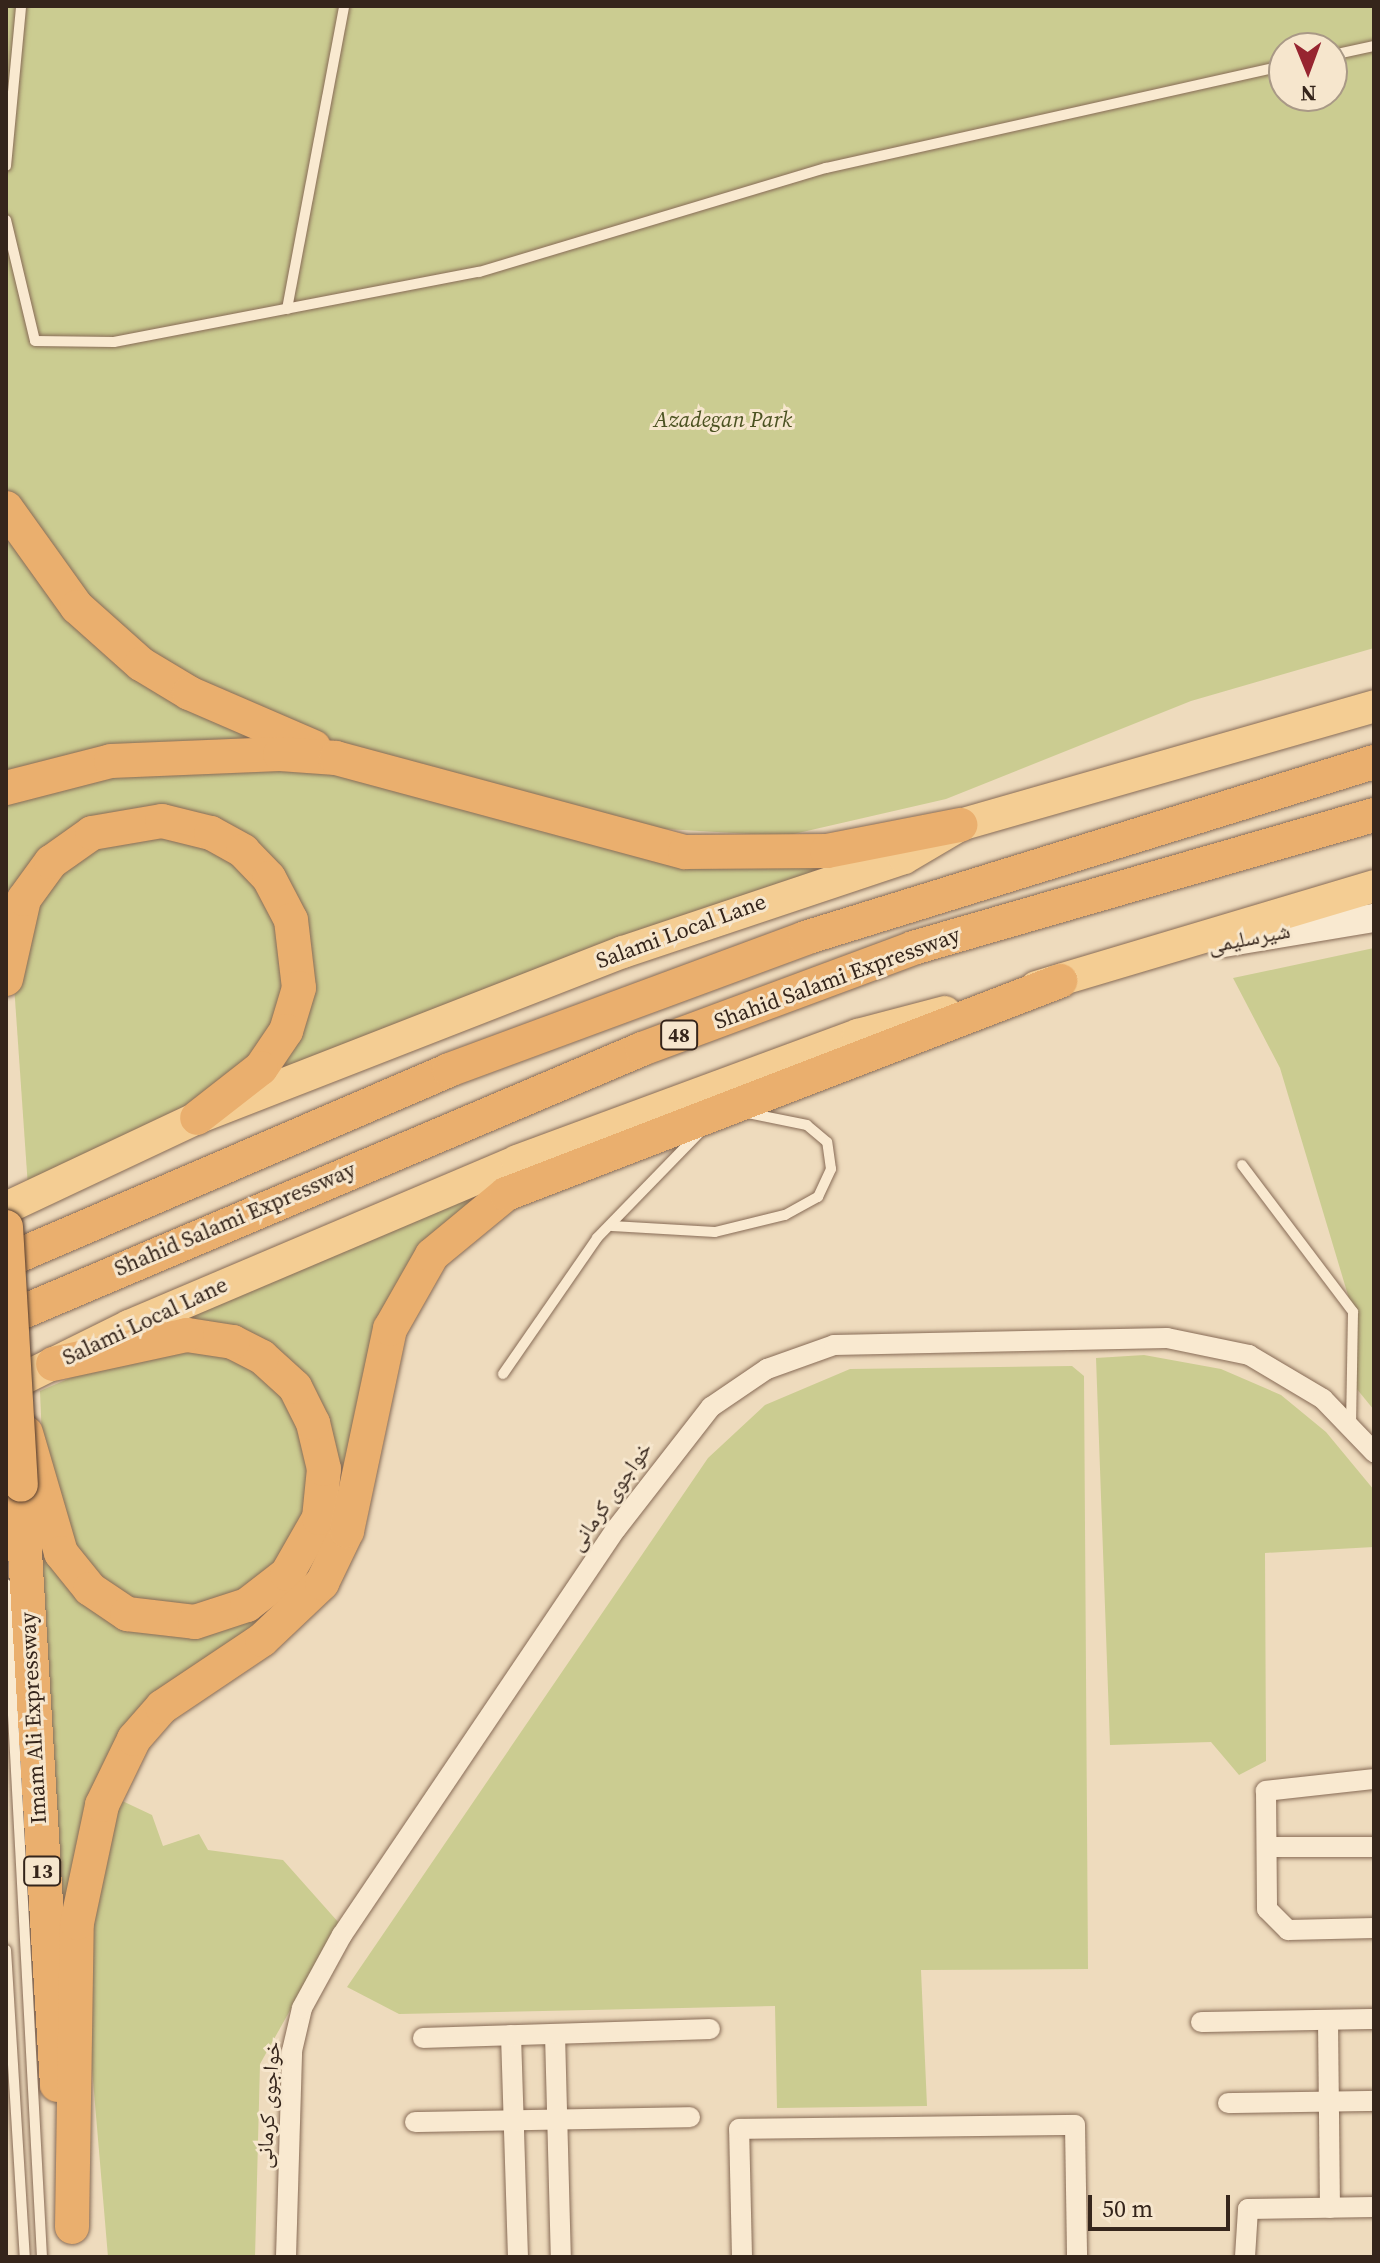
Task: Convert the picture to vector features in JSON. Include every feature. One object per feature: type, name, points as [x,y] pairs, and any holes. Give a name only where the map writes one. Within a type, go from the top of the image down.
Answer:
[{"type":"highway","points":[[6,508],[77,607],[141,664],[336,758],[685,852],[827,851],[960,825]]},
{"type":"highway","points":[[6,788],[177,753],[336,758]]},
{"type":"highway","name":"Shahid Salami Expressway","points":[[6,1261],[449,1070],[805,938],[1374,762]]},
{"type":"highway","name":"Shahid Salami Expressway","points":[[6,1319],[642,1049],[913,948],[1374,815]]},
{"type":"highway","points":[[6,979],[24,899],[51,862],[92,833],[162,821],[211,833],[243,851],[269,878],[291,920],[299,988],[286,1031],[261,1068],[197,1118]]},
{"type":"highway","points":[[72,2242],[77,1923],[102,1805],[134,1739],[162,1707],[291,1617],[322,1583],[347,1531],[390,1329],[432,1255],[506,1194],[1060,981]]},
{"type":"highway","name":"Imam Ali Expressway","points":[[6,1227],[12,1394],[21,1485],[49,2008],[72,2242]]},
{"type":"highway","points":[[12,1394],[61,1553],[106,1603],[147,1620],[195,1622],[247,1605],[278,1584],[319,1518],[324,1469],[306,1406],[280,1370],[233,1342],[187,1335],[53,1364]]},
{"type":"main road","name":"Salami Local Lane","points":[[6,1208],[197,1118],[623,952],[904,858],[960,825],[1374,706]]},
{"type":"main road","name":"Salami Local Lane","points":[[12,1394],[53,1364],[530,1156],[858,1035],[1060,981],[1374,886]]},
{"type":"main road","name":"شیرسلیمی","points":[[1125,959],[1374,918]]},
{"type":"street","name":"خواجوی کرمانی","points":[[286,2257],[292,2051],[302,2008],[342,1935],[590,1568],[668,1454],[711,1407],[767,1369],[834,1345],[1167,1338],[1249,1355],[1323,1399],[1374,1452]]},
{"type":"street","points":[[1374,1779],[1266,1791],[1267,1909],[1288,1930],[1374,1928]]},
{"type":"street","points":[[1267,1847],[1374,1847]]},
{"type":"street","points":[[1201,2022],[1374,2019]]},
{"type":"street","points":[[1328,2020],[1330,2208]]},
{"type":"street","points":[[423,2038],[710,2029]]},
{"type":"street","points":[[555,2034],[561,2257]]},
{"type":"street","points":[[511,2035],[518,2257]]},
{"type":"street","points":[[1228,2103],[1374,2101]]},
{"type":"street","points":[[415,2122],[690,2117]]},
{"type":"street","points":[[742,2257],[739,2129],[1075,2125],[1077,2257]]},
{"type":"street","points":[[1245,2257],[1248,2209],[1374,2207]]},
{"type":"lane","points":[[6,166],[21,6]]},
{"type":"lane","points":[[287,309],[344,6]]},
{"type":"lane","points":[[1348,52],[1374,46]]},
{"type":"lane","points":[[6,220],[35,341],[114,342],[479,272],[826,168],[1268,70]]},
{"type":"lane","points":[[503,1374],[612,1226],[723,1110],[797,1122],[827,1142],[831,1169],[818,1197],[785,1215],[715,1232],[612,1226]]},
{"type":"lane","points":[[1242,1165],[1353,1312],[1351,1427]]},
{"type":"lane","points":[[6,1584],[42,2257]]},
{"type":"lane","points":[[6,1950],[25,2257]]},
{"type":"green space","name":"Azadegan Park","points":[[6,6],[1374,6],[1374,648],[1191,701],[946,799],[785,836],[648,828],[286,728],[120,648],[6,494]]},
{"type":"green space","points":[[6,517],[65,599],[307,748],[6,779]]},
{"type":"green space","points":[[308,767],[609,847],[886,852],[220,1105],[304,990],[244,841],[78,829],[6,970],[6,799],[99,774]]},
{"type":"green space","points":[[203,835],[280,910],[288,1006],[226,1088],[28,1187],[14,985],[25,920],[82,844]]},
{"type":"green space","points":[[1374,948],[1374,1410],[1356,1388],[1353,1312],[1280,1068],[1233,978]]},
{"type":"green space","points":[[488,1188],[442,1226],[325,1552],[290,1598],[138,1716],[64,2004],[40,1520],[89,1599],[228,1621],[330,1490],[267,1351],[104,1349]]},
{"type":"green space","points":[[133,1351],[237,1352],[298,1405],[313,1511],[255,1593],[151,1614],[85,1575],[42,1438],[40,1391]]},
{"type":"green space","points":[[1144,1355],[1221,1369],[1281,1395],[1326,1432],[1374,1490],[1374,1547],[1265,1553],[1266,1761],[1239,1775],[1211,1742],[1110,1745],[1096,1358]]},
{"type":"green space","points":[[1072,1366],[1084,1376],[1088,1969],[921,1970],[927,2106],[777,2108],[775,2006],[399,2014],[347,1987],[708,1458],[765,1405],[850,1369]]},
{"type":"green space","points":[[116,1798],[152,1815],[163,1846],[199,1834],[208,1850],[283,1860],[339,1923],[260,2064],[255,2257],[108,2257],[84,1974]]}]
